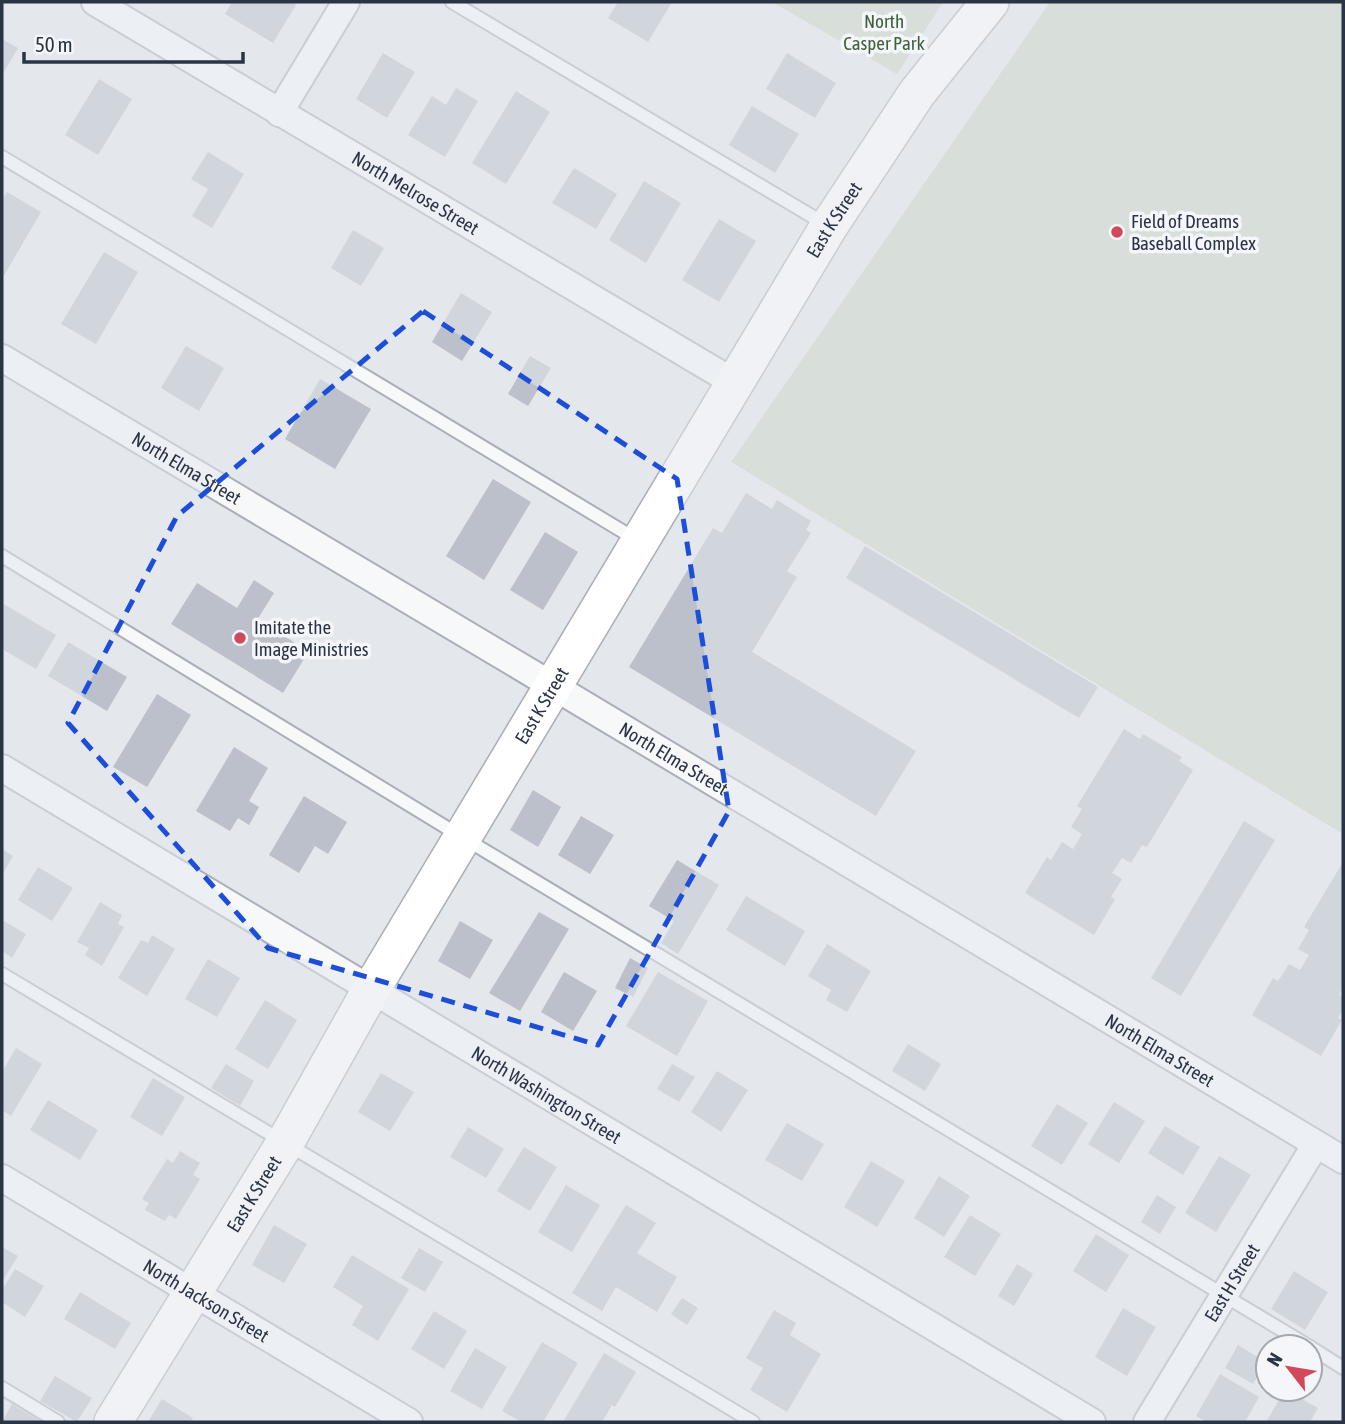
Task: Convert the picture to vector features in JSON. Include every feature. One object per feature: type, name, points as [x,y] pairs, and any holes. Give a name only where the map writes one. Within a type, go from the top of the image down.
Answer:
[{"type":"street","name":"North Melrose Street","points":[[94,2],[735,383]]},
{"type":"street","points":[[279,113],[346,2]]},
{"type":"street","name":"East K Street","points":[[113,1422],[285,1143],[372,988],[829,226],[917,93],[990,2]]},
{"type":"street","name":"North Elma Street","points":[[2,358],[1343,1160]]},
{"type":"street","name":"North Washington Street","points":[[2,768],[1092,1422]]},
{"type":"street","name":"East H Street","points":[[1147,1422],[1317,1144]]},
{"type":"street","name":"North Jackson Street","points":[[2,1178],[409,1422]]},
{"type":"lane","points":[[452,2],[829,226]]},
{"type":"lane","points":[[2,157],[640,541]]},
{"type":"lane","points":[[2,556],[462,837],[1287,1333]]},
{"type":"lane","points":[[2,974],[753,1422]]},
{"type":"lane","points":[[1324,1356],[1343,1368]]},
{"type":"lane","points":[[2,1388],[58,1422]]},
{"type":"highlighted area","points":[[423,311],[677,479],[729,811],[598,1045],[268,948],[68,723],[177,516]]},
{"type":"green space","name":"North Casper Park","points":[[772,2],[943,2],[897,74]]},
{"type":"green space","name":"Field of Dreams Baseball Complex","points":[[1050,2],[1343,2],[1343,834],[731,462]]},
{"type":"building","points":[[232,2],[292,2],[296,5],[273,43],[225,14]]},
{"type":"building","points":[[618,2],[672,2],[648,42],[608,18]]},
{"type":"building","points":[[2,39],[18,48],[2,75]]},
{"type":"building","points":[[383,53],[415,72],[387,118],[356,99]]},
{"type":"building","points":[[787,53],[836,83],[815,118],[766,89]]},
{"type":"building","points":[[99,79],[132,99],[98,155],[65,135]]},
{"type":"building","points":[[456,88],[478,101],[445,157],[408,135],[432,96],[446,105]]},
{"type":"building","points":[[516,91],[550,112],[506,184],[472,163]]},
{"type":"building","points":[[752,106],[799,134],[775,173],[729,145]]},
{"type":"building","points":[[208,152],[244,174],[212,228],[192,216],[208,189],[191,179]]},
{"type":"building","points":[[574,168],[617,194],[596,229],[552,203]]},
{"type":"building","points":[[644,181],[681,203],[646,263],[609,240]]},
{"type":"building","points":[[7,192],[41,212],[2,279],[2,200]]},
{"type":"building","points":[[719,219],[756,241],[719,302],[682,280]]},
{"type":"building","points":[[353,230],[384,248],[361,286],[331,268]]},
{"type":"building","points":[[104,252],[138,272],[96,344],[61,324]]},
{"type":"building","points":[[461,293],[492,312],[462,361],[432,342]]},
{"type":"building","points":[[186,346],[224,368],[199,411],[161,388]]},
{"type":"building","points":[[530,356],[551,368],[528,406],[508,394]]},
{"type":"building","points":[[320,379],[371,409],[335,469],[285,439]]},
{"type":"building","points":[[493,479],[531,502],[484,580],[446,556]]},
{"type":"building","points":[[746,493],[772,509],[777,500],[811,521],[806,530],[811,533],[787,571],[797,577],[752,652],[916,751],[876,816],[629,667],[713,528],[722,533]]},
{"type":"building","points":[[545,532],[578,552],[543,610],[510,590]]},
{"type":"building","points":[[865,546],[1098,687],[1079,718],[846,578]]},
{"type":"building","name":"Imitate the Image Ministries","points":[[254,580],[274,593],[257,620],[309,651],[283,693],[171,624],[197,583],[237,608]]},
{"type":"building","points":[[2,603],[56,635],[36,669],[2,649]]},
{"type":"building","points":[[68,642],[127,677],[107,711],[48,676]]},
{"type":"building","points":[[157,694],[191,715],[147,787],[113,767]]},
{"type":"building","points":[[1124,729],[1140,739],[1143,734],[1182,757],[1179,761],[1193,770],[1147,847],[1142,845],[1131,863],[1122,858],[1112,873],[1122,879],[1111,897],[1115,899],[1094,935],[1025,893],[1047,857],[1051,860],[1062,842],[1073,849],[1082,834],[1071,827],[1082,809],[1077,806]]},
{"type":"building","points":[[234,747],[268,768],[249,801],[259,807],[249,825],[238,818],[230,831],[196,811]]},
{"type":"building","points":[[533,790],[561,807],[538,847],[510,830]]},
{"type":"building","points":[[304,796],[347,822],[328,854],[315,846],[299,873],[269,855]]},
{"type":"building","points":[[581,816],[614,835],[590,874],[558,855]]},
{"type":"building","points":[[1244,821],[1275,840],[1181,996],[1151,978]]},
{"type":"building","points":[[2,849],[13,856],[2,875]]},
{"type":"building","points":[[677,860],[719,885],[678,954],[661,943],[674,921],[649,906]]},
{"type":"building","points":[[1343,862],[1343,988],[1339,994],[1343,997],[1343,1010],[1338,1018],[1342,1020],[1321,1056],[1252,1015],[1273,978],[1278,981],[1289,964],[1300,970],[1309,955],[1298,949],[1309,930],[1304,927]]},
{"type":"building","points":[[38,867],[73,888],[52,921],[18,900]]},
{"type":"building","points":[[746,896],[805,931],[785,966],[726,930]]},
{"type":"building","points":[[100,902],[122,915],[118,924],[124,927],[102,966],[85,955],[89,948],[77,942]]},
{"type":"building","points":[[539,912],[569,929],[520,1011],[489,993]]},
{"type":"building","points":[[2,920],[26,934],[12,958],[2,951]]},
{"type":"building","points":[[460,921],[493,940],[470,979],[438,961]]},
{"type":"building","points":[[152,935],[175,949],[147,996],[118,978],[141,940],[148,943]]},
{"type":"building","points":[[827,944],[871,971],[847,1012],[826,1000],[831,990],[808,976]]},
{"type":"building","points":[[630,958],[648,968],[633,997],[615,988]]},
{"type":"building","points":[[208,959],[240,978],[217,1017],[185,999]]},
{"type":"building","points":[[564,972],[597,991],[573,1031],[541,1012]]},
{"type":"building","points":[[658,972],[708,1001],[677,1056],[626,1026]]},
{"type":"building","points":[[265,1000],[297,1020],[268,1069],[235,1049]]},
{"type":"building","points":[[908,1044],[941,1064],[925,1091],[892,1071]]},
{"type":"building","points":[[16,1048],[42,1064],[11,1116],[2,1110],[2,1072]]},
{"type":"building","points":[[226,1064],[254,1081],[240,1106],[211,1088]]},
{"type":"building","points":[[672,1064],[695,1077],[679,1102],[657,1089]]},
{"type":"building","points":[[717,1071],[748,1090],[721,1132],[691,1112]]},
{"type":"building","points":[[381,1073],[414,1092],[390,1131],[358,1112]]},
{"type":"building","points":[[153,1078],[185,1097],[162,1136],[130,1117]]},
{"type":"building","points":[[48,1100],[98,1130],[80,1160],[30,1130]]},
{"type":"building","points":[[1114,1102],[1145,1121],[1119,1163],[1088,1144]]},
{"type":"building","points":[[1057,1104],[1088,1123],[1062,1165],[1031,1146]]},
{"type":"building","points":[[787,1123],[824,1144],[802,1181],[765,1160]]},
{"type":"building","points":[[1165,1126],[1200,1147],[1183,1175],[1148,1153]]},
{"type":"building","points":[[468,1127],[504,1149],[486,1178],[450,1157]]},
{"type":"building","points":[[524,1147],[557,1167],[530,1211],[497,1191]]},
{"type":"building","points":[[180,1151],[200,1163],[193,1175],[200,1179],[176,1219],[169,1215],[165,1221],[145,1210],[149,1203],[142,1199],[167,1159],[173,1163]]},
{"type":"building","points":[[1219,1156],[1251,1175],[1216,1232],[1185,1213]]},
{"type":"building","points":[[871,1161],[905,1181],[877,1227],[844,1207]]},
{"type":"building","points":[[939,1176],[970,1196],[944,1237],[914,1218]]},
{"type":"building","points":[[566,1185],[600,1205],[572,1252],[538,1232]]},
{"type":"building","points":[[1157,1195],[1176,1207],[1160,1234],[1141,1222]]},
{"type":"building","points":[[626,1205],[656,1223],[637,1253],[677,1277],[657,1312],[616,1287],[602,1311],[572,1293]]},
{"type":"building","points":[[970,1215],[1001,1234],[975,1276],[944,1257]]},
{"type":"building","points":[[274,1225],[307,1244],[284,1283],[252,1265]]},
{"type":"building","points":[[1096,1234],[1129,1255],[1106,1292],[1073,1271]]},
{"type":"building","points":[[2,1247],[18,1256],[2,1282]]},
{"type":"building","points":[[419,1248],[443,1262],[425,1292],[401,1278]]},
{"type":"building","points":[[352,1255],[409,1289],[378,1341],[352,1325],[363,1306],[333,1287]]},
{"type":"building","points":[[1017,1264],[1033,1274],[1014,1306],[998,1296]]},
{"type":"building","points":[[15,1269],[44,1286],[25,1317],[2,1302],[2,1290]]},
{"type":"building","points":[[1294,1271],[1328,1292],[1305,1330],[1271,1309]]},
{"type":"building","points":[[80,1292],[131,1323],[115,1349],[64,1319]]},
{"type":"building","points":[[682,1298],[698,1308],[687,1325],[671,1314]]},
{"type":"building","points":[[1123,1308],[1156,1327],[1127,1376],[1095,1357]]},
{"type":"building","points":[[774,1310],[796,1323],[790,1335],[821,1354],[787,1412],[750,1390],[763,1368],[746,1358]]},
{"type":"building","points":[[434,1311],[467,1331],[444,1369],[411,1349]]},
{"type":"building","points":[[542,1342],[578,1363],[543,1422],[521,1422],[502,1411]]},
{"type":"building","points":[[1238,1345],[1254,1355],[1254,1382],[1253,1384],[1225,1368]]},
{"type":"building","points":[[475,1348],[507,1367],[482,1409],[450,1391]]},
{"type":"building","points":[[604,1353],[636,1372],[615,1407],[612,1405],[602,1422],[563,1422]]},
{"type":"building","points":[[1220,1374],[1254,1394],[1256,1403],[1245,1422],[1206,1422],[1196,1416]]},
{"type":"building","points":[[55,1376],[92,1398],[77,1422],[40,1401]]},
{"type":"building","points":[[162,1399],[193,1418],[191,1422],[148,1422]]},
{"type":"building","points":[[1277,1403],[1309,1403],[1318,1408],[1310,1422],[1266,1422]]},
{"type":"building","points":[[12,1404],[42,1422],[2,1422]]},
{"type":"place","name":"Field of Dreams Baseball Complex","points":[[1117,232]]},
{"type":"place","name":"Imitate the Image Ministries","points":[[240,638]]}]
